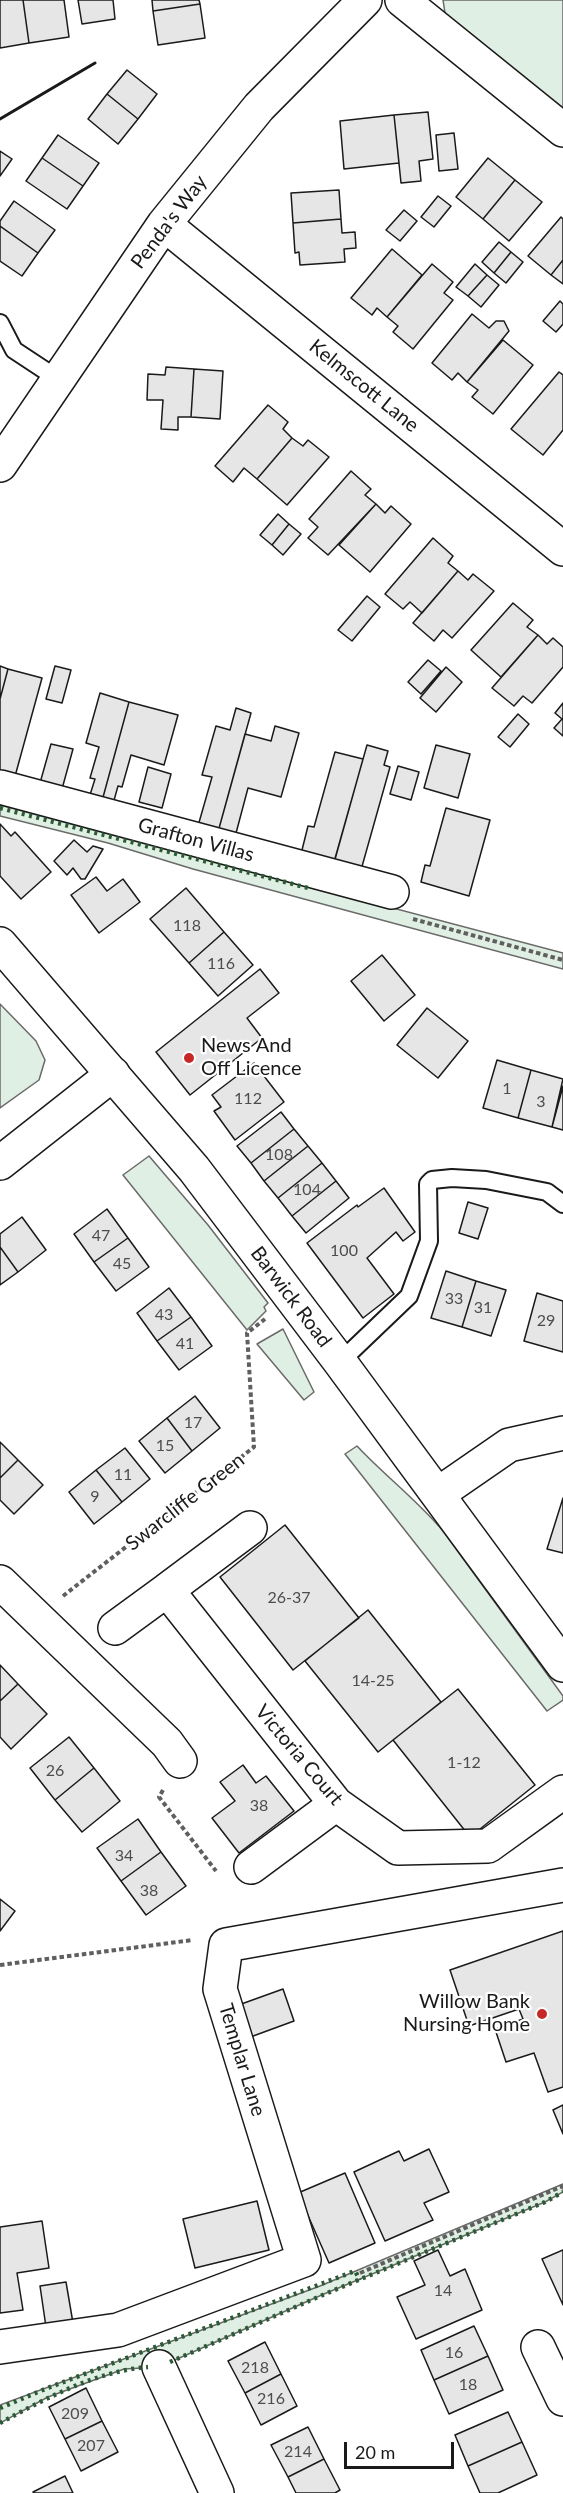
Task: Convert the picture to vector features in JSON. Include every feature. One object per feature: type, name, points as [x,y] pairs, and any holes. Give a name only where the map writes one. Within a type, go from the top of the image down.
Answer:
[{"type":"street","name":"Penda's Way","points":[[2,458],[164,224],[259,107],[365,0]]},
{"type":"street","points":[[402,0],[563,130]]},
{"type":"street","name":"Kelmscott Lane","points":[[164,224],[563,549]]},
{"type":"street","name":"Grafton Villas","points":[[0,787],[399,905]]},
{"type":"street","name":"Barwick Road","points":[[0,944],[194,1169],[340,1362],[563,1665]]},
{"type":"street","points":[[0,1163],[113,1074]]},
{"type":"street","points":[[438,1494],[509,1445],[563,1433]]},
{"type":"street","points":[[115,1629],[250,1528]]},
{"type":"street","points":[[0,1582],[167,1743],[180,1761]]},
{"type":"street","name":"Victoria Court","points":[[167,1590],[336,1804],[398,1848],[488,1846],[563,1792]]},
{"type":"street","points":[[250,1867],[336,1804]]},
{"type":"street","points":[[226,1946],[563,1885]]},
{"type":"street","name":"Templar Lane","points":[[0,2347],[117,2330],[304,2260],[220,1989],[226,1946]]},
{"type":"street","points":[[538,2346],[560,2384]]},
{"type":"street","points":[[159,2367],[218,2493]]},
{"type":"lane","points":[[0,323],[14,350],[58,379]]},
{"type":"lane","points":[[340,1362],[409,1296],[429,1241],[429,1184],[432,1180],[452,1178],[486,1180],[547,1192],[563,1204]]},
{"type":"path","points":[[399,905],[563,960]]},
{"type":"path","name":"Swarcliffe Green","points":[[36,1617],[254,1447],[247,1333],[292,1298]]},
{"type":"path","points":[[180,1761],[159,1797],[226,1884],[250,1867]]},
{"type":"path","points":[[0,1965],[202,1938],[226,1946]]},
{"type":"path","points":[[360,2273],[563,2186]]},
{"type":"green space","points":[[443,0],[563,0],[563,110],[450,19],[445,13]]},
{"type":"green space","points":[[0,804],[563,953],[563,969],[193,869],[108,843],[0,816]]},
{"type":"green space","points":[[0,1004],[36,1041],[45,1060],[39,1080],[0,1108]]},
{"type":"green space","points":[[149,1156],[208,1225],[268,1303],[264,1307],[266,1311],[247,1330],[123,1175]]},
{"type":"green space","points":[[283,1329],[314,1392],[304,1400],[257,1344]]},
{"type":"green space","points":[[357,1446],[443,1531],[563,1696],[563,1700],[547,1711],[345,1454]]},
{"type":"green space","points":[[563,2184],[563,2192],[545,2202],[324,2294],[159,2367],[124,2369],[48,2397],[0,2423],[0,2405],[320,2286]]},
{"type":"building","points":[[0,0],[23,0],[29,43],[0,48]]},
{"type":"building","points":[[23,0],[64,0],[69,37],[29,43]]},
{"type":"building","points":[[78,0],[113,0],[115,19],[82,24]]},
{"type":"building","points":[[152,0],[199,0],[200,4],[153,11]]},
{"type":"building","points":[[200,4],[205,38],[158,45],[153,11]]},
{"type":"building","points":[[127,70],[157,94],[138,119],[107,94]]},
{"type":"building","points":[[107,94],[138,119],[118,144],[88,119]]},
{"type":"building","points":[[428,112],[433,159],[419,161],[421,181],[401,183],[394,115]]},
{"type":"building","points":[[394,115],[399,163],[344,169],[340,121]]},
{"type":"building","points":[[454,133],[458,169],[439,171],[436,135]]},
{"type":"building","points":[[58,135],[99,163],[83,186],[42,158]]},
{"type":"building","points":[[0,151],[12,159],[0,176]]},
{"type":"building","points":[[42,158],[83,186],[67,209],[26,181]]},
{"type":"building","points":[[488,158],[515,180],[483,219],[456,197]]},
{"type":"building","points":[[515,180],[542,202],[509,241],[483,219]]},
{"type":"building","points":[[339,190],[341,219],[293,223],[291,193]]},
{"type":"building","points":[[438,196],[451,206],[434,227],[421,217]]},
{"type":"building","points":[[14,201],[55,230],[38,253],[0,226],[0,221]]},
{"type":"building","points":[[404,210],[417,221],[400,241],[386,230]]},
{"type":"building","points":[[561,217],[563,219],[563,260],[551,275],[528,256]]},
{"type":"building","points":[[341,219],[342,233],[355,232],[356,248],[344,249],[345,262],[300,265],[299,252],[295,253],[293,223]]},
{"type":"building","points":[[0,226],[38,253],[22,276],[0,261]]},
{"type":"building","points":[[499,242],[511,252],[494,273],[482,262]]},
{"type":"building","points":[[392,249],[422,275],[387,317],[377,308],[372,315],[351,298]]},
{"type":"building","points":[[511,252],[523,262],[506,283],[494,273]]},
{"type":"building","points":[[563,260],[563,284],[551,275]]},
{"type":"building","points":[[432,264],[453,282],[444,293],[453,300],[413,349],[393,332],[398,326],[387,317]]},
{"type":"building","points":[[475,264],[487,275],[468,296],[456,287]]},
{"type":"building","points":[[487,275],[499,285],[481,307],[468,296]]},
{"type":"building","points":[[560,301],[563,304],[563,324],[556,332],[543,321]]},
{"type":"building","points":[[472,314],[489,328],[496,321],[504,321],[509,331],[467,382],[458,373],[452,380],[432,363]]},
{"type":"building","points":[[503,340],[533,365],[493,414],[472,397],[478,390],[467,382]]},
{"type":"building","points":[[166,367],[194,369],[191,417],[178,417],[178,430],[161,429],[163,400],[147,400],[148,374],[165,375]]},
{"type":"building","points":[[194,369],[223,371],[220,419],[191,417]]},
{"type":"building","points":[[559,372],[563,375],[563,430],[543,455],[511,429]]},
{"type":"building","points":[[268,405],[288,422],[283,429],[292,438],[257,479],[244,468],[233,482],[215,466]]},
{"type":"building","points":[[292,438],[303,446],[308,440],[329,457],[287,505],[257,479]]},
{"type":"building","points":[[351,471],[371,489],[365,495],[376,504],[328,555],[308,538],[318,527],[309,519]]},
{"type":"building","points":[[376,504],[385,513],[391,506],[411,524],[370,572],[339,545]]},
{"type":"building","points":[[278,514],[289,524],[272,545],[260,535]]},
{"type":"building","points":[[289,524],[301,534],[283,555],[272,545]]},
{"type":"building","points":[[433,538],[453,556],[448,563],[458,571],[422,613],[410,602],[403,609],[385,594]]},
{"type":"building","points":[[458,571],[468,580],[473,574],[494,591],[452,638],[443,630],[434,641],[413,623]]},
{"type":"building","points":[[367,596],[380,607],[352,641],[338,630]]},
{"type":"building","points":[[513,603],[533,620],[527,627],[538,635],[501,677],[471,650]]},
{"type":"building","points":[[538,635],[547,644],[553,638],[563,647],[563,667],[532,703],[523,696],[514,706],[492,688]]},
{"type":"building","points":[[428,660],[441,671],[421,694],[408,682]]},
{"type":"building","points":[[0,666],[8,669],[0,699]]},
{"type":"building","points":[[55,666],[71,670],[62,703],[46,699]]},
{"type":"building","points":[[446,667],[462,682],[436,712],[420,698]]},
{"type":"building","points":[[8,669],[42,678],[14,780],[0,776],[0,699]]},
{"type":"building","points":[[100,693],[129,702],[102,801],[89,798],[95,779],[90,778],[99,747],[86,743]]},
{"type":"building","points":[[129,702],[178,715],[164,765],[131,755],[122,787],[118,786],[113,804],[102,801]]},
{"type":"building","points":[[563,703],[563,736],[554,728],[562,719],[555,713]]},
{"type":"building","points":[[236,708],[251,713],[218,832],[198,826],[212,777],[202,775],[216,726],[230,730]]},
{"type":"building","points":[[518,714],[529,724],[510,747],[498,737]]},
{"type":"building","points":[[275,726],[299,733],[281,797],[248,788],[235,837],[218,832],[245,734],[271,741]]},
{"type":"building","points":[[51,744],[73,749],[62,789],[40,783]]},
{"type":"building","points":[[367,745],[388,751],[384,765],[390,767],[361,870],[334,862]]},
{"type":"building","points":[[436,745],[470,754],[458,798],[424,788]]},
{"type":"building","points":[[335,752],[363,759],[334,863],[301,854],[308,826],[314,827]]},
{"type":"building","points":[[398,766],[419,772],[411,800],[390,794]]},
{"type":"building","points":[[148,767],[171,774],[162,808],[139,802]]},
{"type":"building","points":[[446,808],[490,820],[469,896],[421,882],[425,865],[430,866]]},
{"type":"building","points":[[0,824],[11,836],[15,832],[51,872],[21,899],[0,876]]},
{"type":"building","points":[[74,840],[87,852],[93,846],[103,849],[85,879],[81,879],[73,868],[67,875],[54,861]]},
{"type":"building","points":[[96,877],[107,891],[123,879],[140,902],[99,933],[71,895]]},
{"type":"building","points":[[186,888],[224,932],[189,963],[150,919]]},
{"type":"building","points":[[224,932],[253,965],[218,996],[189,963]]},
{"type":"building","points":[[382,955],[415,995],[384,1021],[351,981]]},
{"type":"building","points":[[260,969],[279,993],[247,1018],[262,1038],[190,1095],[156,1052]]},
{"type":"building","points":[[427,1008],[468,1041],[438,1078],[397,1045]]},
{"type":"building","points":[[497,1060],[531,1070],[518,1118],[483,1108]]},
{"type":"building","points":[[254,1063],[284,1102],[235,1140],[214,1111],[221,1107],[212,1095]]},
{"type":"building","points":[[531,1070],[563,1079],[552,1127],[518,1118]]},
{"type":"building","points":[[563,1086],[563,1130],[552,1127]]},
{"type":"building","points":[[281,1112],[294,1129],[251,1163],[237,1146]]},
{"type":"building","points":[[294,1129],[308,1146],[264,1181],[251,1163]]},
{"type":"building","points":[[308,1146],[322,1163],[278,1198],[264,1181]]},
{"type":"building","points":[[322,1163],[336,1181],[292,1216],[278,1198]]},
{"type":"building","points":[[336,1181],[349,1198],[306,1233],[292,1216]]},
{"type":"building","points":[[384,1188],[415,1232],[403,1241],[396,1232],[367,1258],[394,1294],[363,1318],[307,1243],[357,1205],[358,1207]]},
{"type":"building","points":[[468,1202],[488,1208],[478,1239],[459,1233]]},
{"type":"building","points":[[107,1209],[128,1238],[94,1262],[74,1234]]},
{"type":"building","points":[[22,1217],[46,1250],[18,1272],[0,1247],[0,1234]]},
{"type":"building","points":[[128,1238],[149,1267],[116,1291],[94,1262]]},
{"type":"building","points":[[0,1247],[18,1272],[0,1285]]},
{"type":"building","points":[[446,1271],[476,1281],[462,1327],[431,1318]]},
{"type":"building","points":[[476,1281],[506,1290],[491,1336],[462,1327]]},
{"type":"building","points":[[169,1288],[191,1317],[157,1341],[137,1313]]},
{"type":"building","points":[[537,1293],[563,1301],[563,1352],[524,1341]]},
{"type":"building","points":[[191,1317],[212,1346],[179,1370],[157,1341]]},
{"type":"building","points":[[195,1396],[220,1428],[192,1451],[167,1418]]},
{"type":"building","points":[[167,1418],[192,1451],[165,1473],[139,1441]]},
{"type":"building","points":[[0,1442],[18,1460],[0,1478]]},
{"type":"building","points":[[125,1448],[150,1479],[122,1502],[96,1470]]},
{"type":"building","points":[[18,1460],[43,1485],[14,1514],[0,1500],[0,1478]]},
{"type":"building","points":[[96,1470],[122,1502],[94,1524],[69,1492]]},
{"type":"building","points":[[563,1498],[563,1553],[547,1549]]},
{"type":"building","points":[[285,1525],[359,1618],[293,1670],[220,1577]]},
{"type":"building","points":[[368,1610],[441,1702],[378,1752],[305,1661]]},
{"type":"building","points":[[0,1665],[18,1684],[0,1701]]},
{"type":"building","points":[[18,1684],[47,1714],[11,1749],[0,1737],[0,1701]]},
{"type":"building","points":[[458,1689],[535,1785],[470,1837],[393,1740]]},
{"type":"building","points":[[69,1737],[94,1768],[55,1800],[30,1768]]},
{"type":"building","points":[[243,1765],[256,1783],[266,1776],[294,1811],[239,1853],[212,1818],[235,1801],[220,1782]]},
{"type":"building","points":[[94,1768],[120,1801],[82,1832],[55,1800]]},
{"type":"building","points":[[138,1819],[161,1852],[121,1881],[97,1848]]},
{"type":"building","points":[[161,1852],[186,1886],[146,1915],[121,1881]]},
{"type":"building","points":[[0,1899],[15,1911],[0,1931]]},
{"type":"building","name":"Willow Bank Nursing Home","points":[[563,1931],[563,2087],[548,2092],[534,2053],[506,2062],[495,2029],[523,2019],[519,2009],[469,2026],[450,1970]]},
{"type":"building","points":[[283,1989],[294,2021],[245,2039],[233,2007]]},
{"type":"building","points":[[563,2105],[563,2134],[553,2110]]},
{"type":"building","points":[[429,2149],[449,2192],[424,2203],[433,2220],[385,2241],[354,2172],[399,2151],[404,2161]]},
{"type":"building","points":[[345,2173],[375,2243],[329,2263],[298,2193]]},
{"type":"building","points":[[257,2201],[269,2250],[195,2268],[183,2219]]},
{"type":"building","points":[[42,2221],[49,2268],[17,2273],[23,2310],[0,2313],[0,2227]]},
{"type":"building","points":[[438,2250],[450,2276],[465,2269],[482,2310],[416,2339],[397,2297],[425,2285],[414,2261]]},
{"type":"building","points":[[563,2250],[563,2305],[542,2259]]},
{"type":"building","points":[[66,2282],[73,2323],[46,2327],[40,2286]]},
{"type":"building","points":[[474,2326],[488,2356],[434,2380],[421,2350]]},
{"type":"building","points":[[265,2342],[281,2374],[245,2393],[228,2361]]},
{"type":"building","points":[[488,2356],[503,2390],[449,2414],[434,2380]]},
{"type":"building","points":[[281,2374],[297,2406],[261,2425],[245,2393]]},
{"type":"building","points":[[86,2388],[102,2421],[65,2439],[49,2407]]},
{"type":"building","points":[[508,2412],[522,2442],[468,2466],[455,2435]]},
{"type":"building","points":[[102,2421],[118,2452],[81,2471],[65,2439]]},
{"type":"building","points":[[308,2427],[324,2459],[288,2477],[271,2445]]},
{"type":"building","points":[[522,2442],[537,2475],[498,2493],[480,2493],[468,2466]]},
{"type":"building","points":[[324,2459],[340,2490],[335,2493],[296,2493],[288,2477]]},
{"type":"building","points":[[65,2476],[73,2493],[33,2492]]},
{"type":"hedge","points":[[0,808],[308,888]]},
{"type":"hedge","points":[[170,2362],[545,2202],[563,2192]]},
{"type":"hedge","points":[[0,2408],[355,2271],[360,2280]]},
{"type":"hedge","points":[[0,2423],[90,2380],[148,2367]]},
{"type":"wall","points":[[0,119],[95,63]]},
{"type":"place","name":"News And Off Licence","points":[[189,1058]]},
{"type":"place","name":"Willow Bank Nursing Home","points":[[542,2014]]}]
